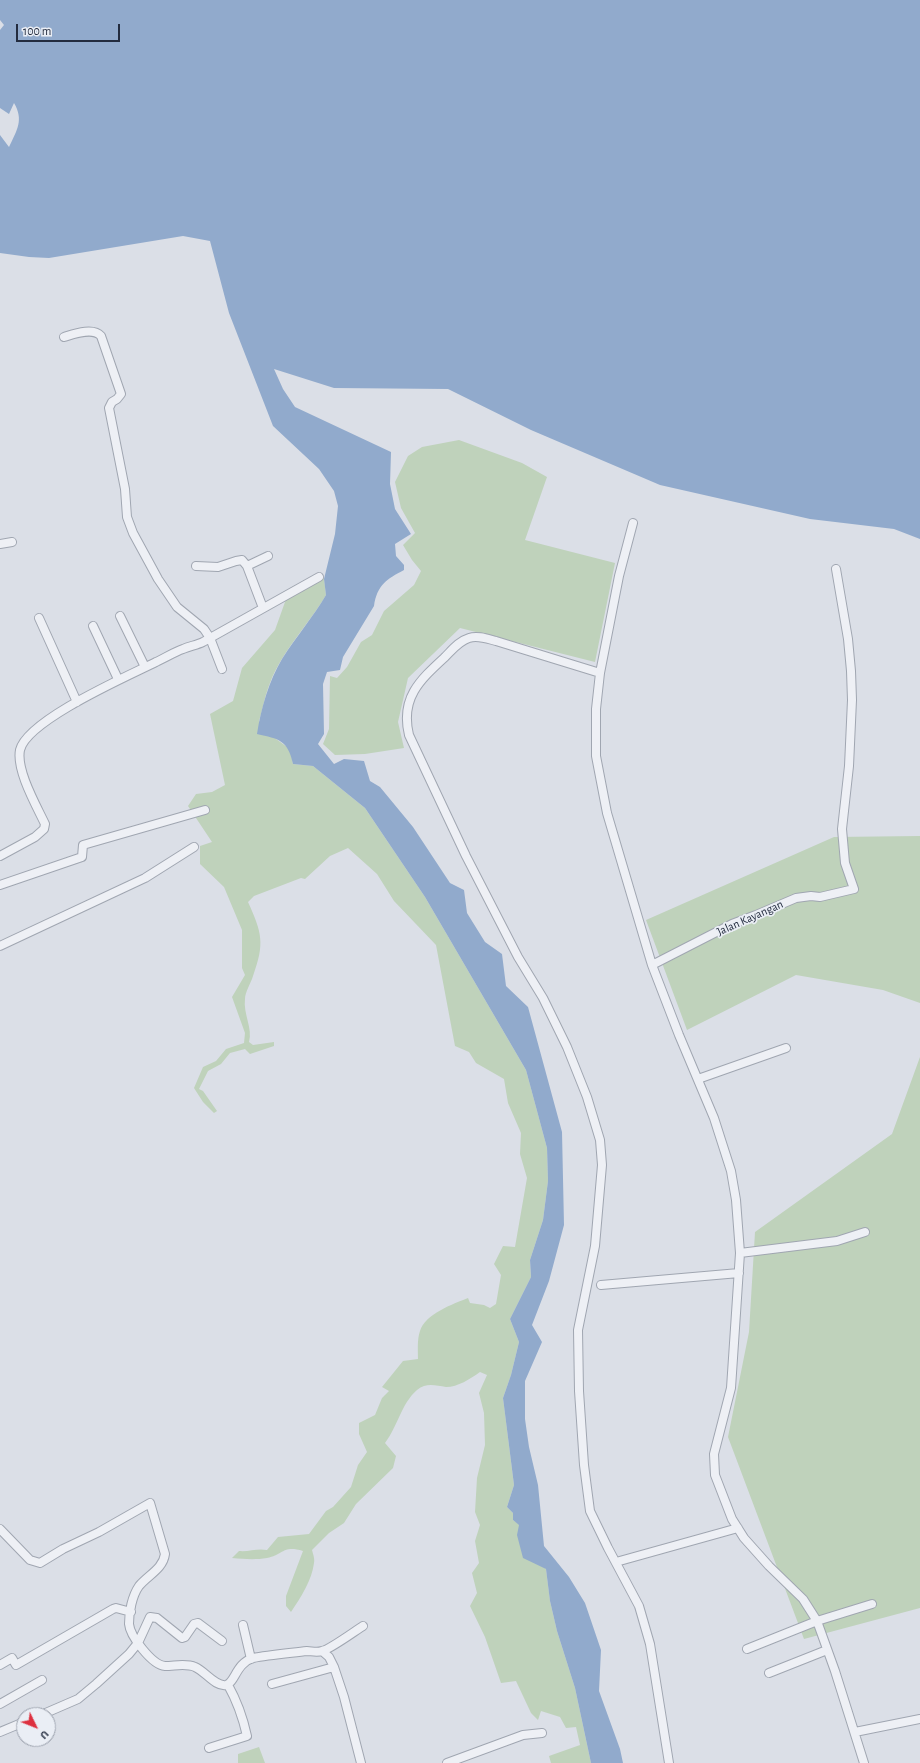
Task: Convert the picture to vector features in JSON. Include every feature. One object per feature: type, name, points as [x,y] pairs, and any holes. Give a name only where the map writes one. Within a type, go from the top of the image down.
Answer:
[{"type":"street","points":[[64,336],[94,332],[101,336],[121,394],[112,402],[109,408],[125,489],[125,508],[129,522],[143,553],[177,607],[204,628],[210,638],[222,669]]},
{"type":"street","points":[[633,523],[619,576],[600,673],[596,709],[595,738],[607,813],[652,964],[678,1035],[714,1118],[731,1172],[739,1222],[740,1273],[732,1388],[713,1459],[715,1475],[732,1519],[744,1538],[769,1566],[803,1599],[817,1621],[828,1650],[864,1763]]},
{"type":"street","points":[[0,544],[12,542]]},
{"type":"street","points":[[247,566],[268,556]]},
{"type":"street","points":[[196,566],[218,567],[239,560],[243,561],[247,566],[264,608]]},
{"type":"street","name":"Jalan Kayangan","points":[[652,964],[732,924],[796,898],[811,896],[820,897],[854,889],[846,863],[842,829],[849,766],[852,700],[851,670],[848,639],[836,569]]},
{"type":"street","points":[[0,856],[36,837],[44,830],[45,824],[23,775],[20,761],[20,750],[24,741],[40,725],[77,702],[118,680],[182,649],[197,645],[319,577]]},
{"type":"street","points":[[120,616],[145,667]]},
{"type":"street","points":[[39,618],[77,702]]},
{"type":"street","points":[[93,626],[118,680]]},
{"type":"street","points":[[600,673],[496,641],[479,637],[468,638],[459,643],[421,681],[409,701],[406,717],[409,735],[466,856],[518,957],[543,998],[567,1047],[587,1097],[600,1140],[602,1165],[595,1246],[578,1330],[579,1391],[584,1465],[590,1511],[639,1606],[650,1644],[669,1763]]},
{"type":"street","points":[[0,885],[82,857],[83,845],[205,810]]},
{"type":"street","points":[[0,946],[146,878],[194,848]]},
{"type":"street","points":[[698,1079],[786,1048]]},
{"type":"street","points":[[740,1253],[837,1241],[865,1232]]},
{"type":"street","points":[[601,1285],[740,1273]]},
{"type":"street","points":[[1,1532],[30,1560],[40,1562],[99,1532],[150,1503],[165,1554],[160,1566],[136,1590],[134,1594],[129,1622],[130,1630],[138,1643],[149,1655],[161,1664],[190,1665],[196,1667],[222,1685],[228,1685],[232,1681],[240,1666],[251,1659],[308,1651],[322,1651],[363,1626]]},
{"type":"street","points":[[616,1562],[738,1528]]},
{"type":"street","points":[[747,1649],[817,1621],[872,1604]]},
{"type":"street","points":[[0,1665],[12,1658],[16,1665],[113,1609],[116,1608],[131,1612]]},
{"type":"street","points":[[56,1709],[78,1699],[120,1663],[138,1643],[148,1618],[157,1618],[182,1638],[185,1637],[194,1624],[198,1623],[222,1640]]},
{"type":"street","points":[[243,1625],[251,1659]]},
{"type":"street","points":[[769,1673],[828,1650]]},
{"type":"street","points":[[322,1651],[329,1658],[334,1667],[344,1697],[361,1763]]},
{"type":"street","points":[[272,1684],[334,1667]]},
{"type":"street","points":[[0,1704],[42,1680]]},
{"type":"street","points":[[209,1748],[247,1736],[238,1707],[228,1685]]},
{"type":"street","points":[[855,1732],[920,1719]]},
{"type":"street","points":[[0,1732],[16,1725]]},
{"type":"street","points":[[447,1763],[523,1735],[542,1733]]},
{"type":"green space","points":[[459,440],[522,463],[547,477],[525,540],[615,563],[595,662],[460,628],[408,678],[398,722],[404,748],[365,754],[335,755],[323,744],[329,729],[330,676],[337,678],[347,667],[361,642],[372,635],[384,611],[414,585],[421,571],[403,545],[415,533],[401,508],[395,482],[408,456],[422,447]]},
{"type":"green space","points":[[319,573],[324,579],[326,595],[275,671],[267,692],[259,721],[276,739],[290,749],[293,764],[313,766],[365,808],[425,897],[526,1070],[547,1148],[548,1181],[543,1220],[530,1260],[531,1277],[510,1319],[519,1342],[511,1375],[503,1398],[514,1485],[507,1507],[513,1513],[513,1520],[520,1525],[546,1569],[550,1601],[557,1631],[575,1688],[591,1763],[551,1763],[549,1756],[580,1745],[576,1727],[566,1728],[560,1717],[541,1711],[538,1720],[531,1713],[516,1681],[501,1683],[485,1637],[470,1606],[477,1593],[472,1573],[479,1563],[475,1541],[480,1525],[475,1512],[477,1478],[485,1445],[484,1413],[479,1393],[487,1375],[480,1372],[464,1382],[450,1387],[432,1385],[424,1386],[417,1390],[407,1402],[385,1443],[396,1456],[393,1468],[356,1504],[344,1523],[329,1533],[312,1550],[314,1561],[311,1576],[291,1612],[286,1606],[286,1596],[303,1551],[291,1549],[273,1557],[263,1559],[232,1558],[239,1551],[260,1549],[267,1550],[278,1537],[309,1534],[326,1511],[333,1507],[351,1487],[358,1465],[367,1452],[359,1434],[359,1423],[375,1415],[382,1398],[389,1391],[382,1387],[403,1361],[418,1359],[419,1334],[423,1325],[440,1310],[468,1298],[470,1303],[484,1305],[490,1308],[496,1304],[501,1275],[494,1264],[503,1246],[515,1247],[527,1178],[520,1154],[521,1133],[508,1103],[504,1079],[476,1063],[469,1052],[455,1046],[436,945],[394,901],[377,874],[348,848],[330,856],[305,879],[301,878],[254,896],[248,902],[259,930],[260,938],[257,965],[245,996],[245,1010],[250,1031],[249,1042],[253,1045],[274,1042],[274,1046],[250,1054],[245,1049],[230,1053],[221,1064],[208,1071],[199,1089],[203,1091],[217,1111],[214,1113],[203,1102],[194,1088],[203,1067],[216,1061],[226,1049],[244,1043],[245,1033],[232,997],[245,975],[242,968],[242,930],[224,887],[200,864],[200,846],[212,842],[188,806],[196,794],[212,792],[225,785],[210,714],[233,701],[242,668],[275,630],[290,588]]},
{"type":"green space","points":[[920,836],[920,1003],[883,990],[796,975],[687,1030],[646,920],[834,837]]},
{"type":"green space","points":[[920,1057],[920,1608],[804,1639],[728,1437],[749,1332],[755,1232],[892,1134]]},
{"type":"green space","points":[[259,1747],[265,1763],[238,1763],[238,1754]]},
{"type":"water","points":[[0,0],[920,0],[920,539],[894,529],[810,519],[660,485],[531,430],[448,389],[334,388],[274,369],[283,389],[295,407],[391,452],[390,484],[395,509],[411,534],[395,544],[396,556],[404,565],[404,570],[393,576],[380,588],[375,599],[374,606],[343,657],[340,670],[327,672],[323,684],[324,734],[318,744],[334,764],[344,759],[364,761],[370,781],[380,787],[413,827],[450,883],[464,890],[467,913],[485,942],[502,954],[506,986],[528,1007],[562,1132],[564,1225],[549,1281],[532,1325],[542,1342],[525,1381],[525,1419],[529,1447],[538,1485],[544,1546],[569,1577],[585,1603],[601,1650],[599,1691],[620,1749],[623,1763],[591,1763],[575,1688],[557,1631],[550,1601],[546,1569],[523,1558],[517,1535],[519,1525],[513,1520],[513,1513],[507,1507],[514,1485],[503,1398],[511,1375],[519,1342],[510,1319],[531,1277],[530,1260],[543,1220],[548,1181],[547,1148],[526,1070],[425,897],[365,808],[313,766],[293,764],[291,756],[285,745],[277,739],[257,734],[266,695],[277,667],[326,595],[324,579],[335,534],[338,506],[334,491],[319,469],[273,426],[229,313],[210,241],[183,236],[49,258],[0,253],[0,135],[9,147],[17,130],[19,115],[14,103],[9,114],[0,108],[0,30],[4,25],[0,20]]}]
